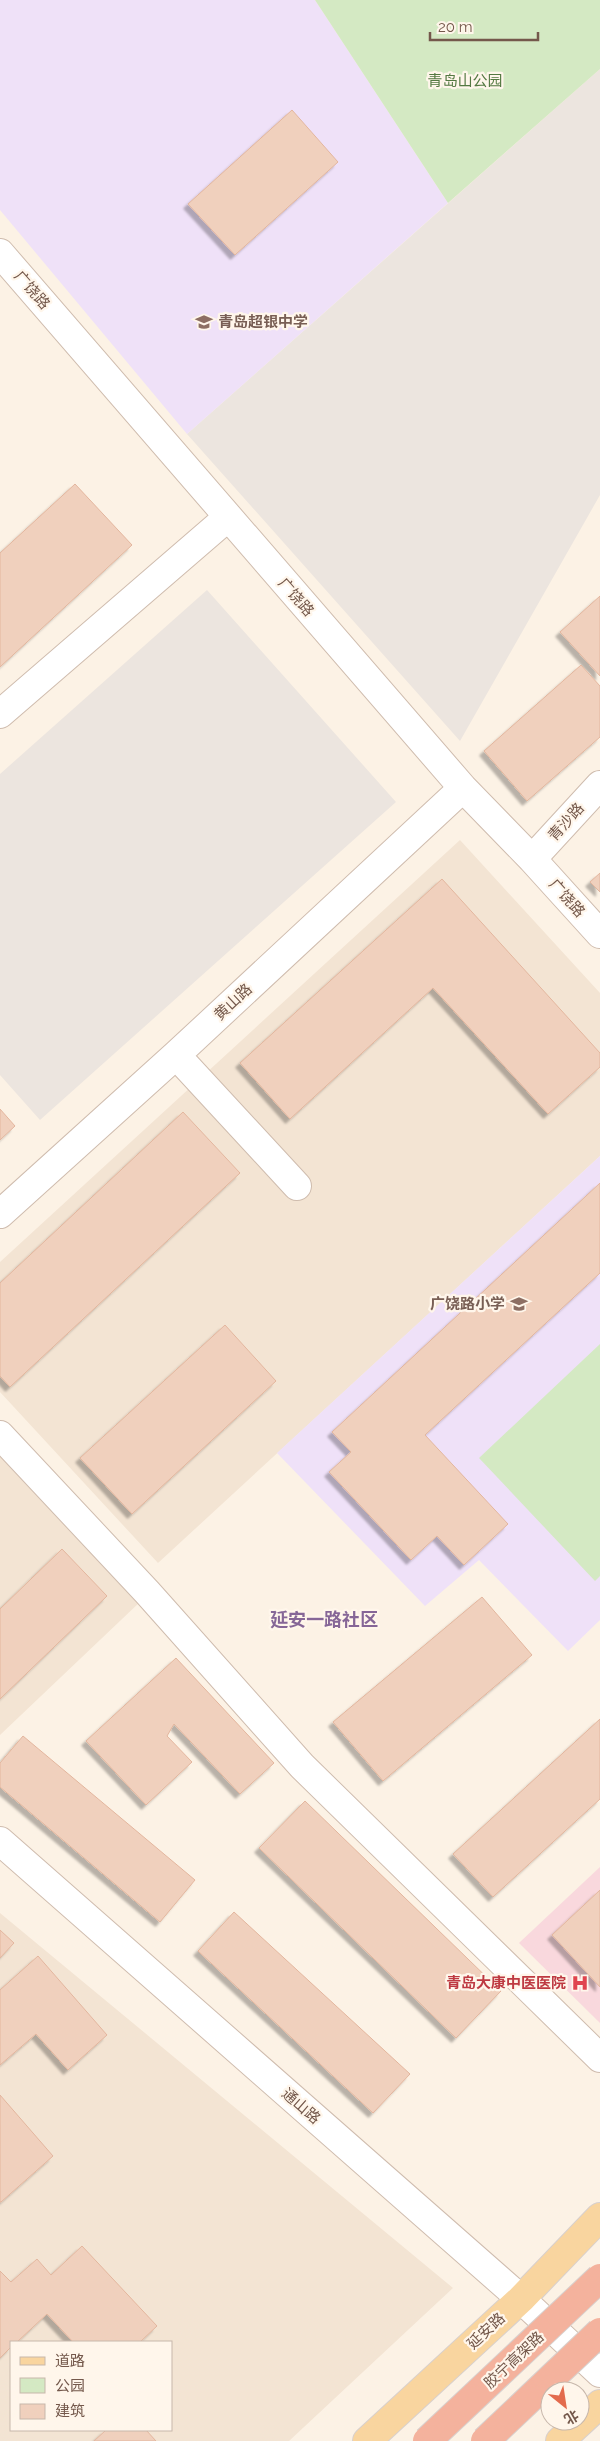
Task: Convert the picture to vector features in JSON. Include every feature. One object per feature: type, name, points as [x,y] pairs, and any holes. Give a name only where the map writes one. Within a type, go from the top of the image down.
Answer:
[{"type":"highway","name":"胶宁高架路","points":[[427,2441],[600,2278]]},
{"type":"highway","points":[[485,2441],[600,2332]]},
{"type":"main road","name":"延安路","points":[[367,2441],[521,2299],[600,2217]]},
{"type":"main road","points":[[560,2441],[600,2404]]},
{"type":"street","name":"广饶路","points":[[0,253],[227,518],[463,788],[532,859],[600,934]]},
{"type":"street","points":[[0,714],[227,518]]},
{"type":"street","name":"青沙路","points":[[532,859],[600,785]]},
{"type":"street","name":"黄山路","points":[[0,1214],[176,1055],[463,788]]},
{"type":"street","points":[[176,1055],[297,1186]]},
{"type":"street","points":[[0,1435],[146,1592],[302,1766],[600,2058]]},
{"type":"street","name":"通山路","points":[[0,1841],[521,2299],[600,2372]]},
{"type":"shaded area","name":"青岛超银中学","points":[[0,0],[315,0],[448,203],[187,434],[0,210]]},
{"type":"shaded area","points":[[600,69],[600,495],[460,741],[187,434]]},
{"type":"shaded area","points":[[207,590],[396,802],[40,1120],[0,1075],[0,774]]},
{"type":"shaded area","points":[[460,840],[600,993],[600,1156],[158,1563],[0,1392],[0,1262]]},
{"type":"shaded area","name":"广饶路小学","points":[[600,1156],[600,1620],[568,1651],[479,1560],[425,1606],[277,1453]]},
{"type":"shaded area","points":[[0,1453],[141,1601],[0,1735]]},
{"type":"shaded area","name":"青岛大康中医医院","points":[[600,1867],[600,2023],[519,1943]]},
{"type":"shaded area","points":[[0,1913],[453,2288],[289,2441],[0,2441]]},
{"type":"green space","name":"青岛山公园","points":[[315,0],[600,0],[600,69],[448,203]]},
{"type":"green space","points":[[600,1344],[600,1576],[595,1581],[479,1458]]},
{"type":"building","points":[[292,110],[338,162],[235,255],[188,204]]},
{"type":"building","points":[[75,484],[132,545],[0,667],[0,553]]},
{"type":"building","points":[[600,596],[600,676],[560,632]]},
{"type":"building","points":[[581,665],[600,686],[600,737],[527,801],[484,751]]},
{"type":"building","points":[[600,873],[600,892],[590,882]]},
{"type":"building","points":[[442,879],[600,1053],[600,1067],[548,1114],[433,988],[290,1119],[240,1063]]},
{"type":"building","points":[[0,1109],[15,1126],[0,1140]]},
{"type":"building","points":[[183,1112],[240,1173],[10,1387],[0,1376],[0,1283]]},
{"type":"building","points":[[600,1183],[600,1273],[425,1435],[508,1524],[464,1565],[437,1536],[411,1560],[329,1472],[351,1452],[332,1432]]},
{"type":"building","points":[[225,1325],[276,1381],[132,1514],[80,1458]]},
{"type":"building","points":[[62,1549],[107,1596],[0,1699],[0,1609]]},
{"type":"building","points":[[482,1597],[532,1655],[383,1781],[333,1722]]},
{"type":"building","points":[[176,1658],[274,1763],[240,1794],[174,1724],[167,1736],[192,1762],[146,1805],[86,1741]]},
{"type":"building","points":[[600,1719],[600,1799],[493,1897],[453,1854]]},
{"type":"building","points":[[23,1736],[195,1880],[160,1922],[0,1787],[0,1763]]},
{"type":"building","points":[[305,1801],[501,1991],[456,2038],[259,1848]]},
{"type":"building","points":[[600,1890],[600,1987],[552,1935]]},
{"type":"building","points":[[234,1912],[410,2074],[373,2113],[198,1951]]},
{"type":"building","points":[[0,1930],[14,1943],[0,1958]]},
{"type":"building","points":[[38,1956],[107,2035],[68,2070],[36,2034],[0,2065],[0,1990]]},
{"type":"building","points":[[0,2095],[53,2156],[1,2202],[0,2202]]},
{"type":"building","points":[[82,2246],[157,2326],[141,2341],[72,2341],[47,2314],[18,2341],[10,2341],[10,2348],[0,2358],[0,2271],[11,2282],[37,2259],[51,2275]]},
{"type":"building","points":[[105,2431],[147,2431],[156,2441],[94,2441]]},
{"type":"place","name":"青岛超银中学","points":[[204,322]]},
{"type":"place","name":"广饶路小学","points":[[519,1304]]},
{"type":"place","name":"青岛大康中医医院","points":[[580,1983]]},
{"type":"district","name":"延安一路社区","points":[[324,1619]]}]
